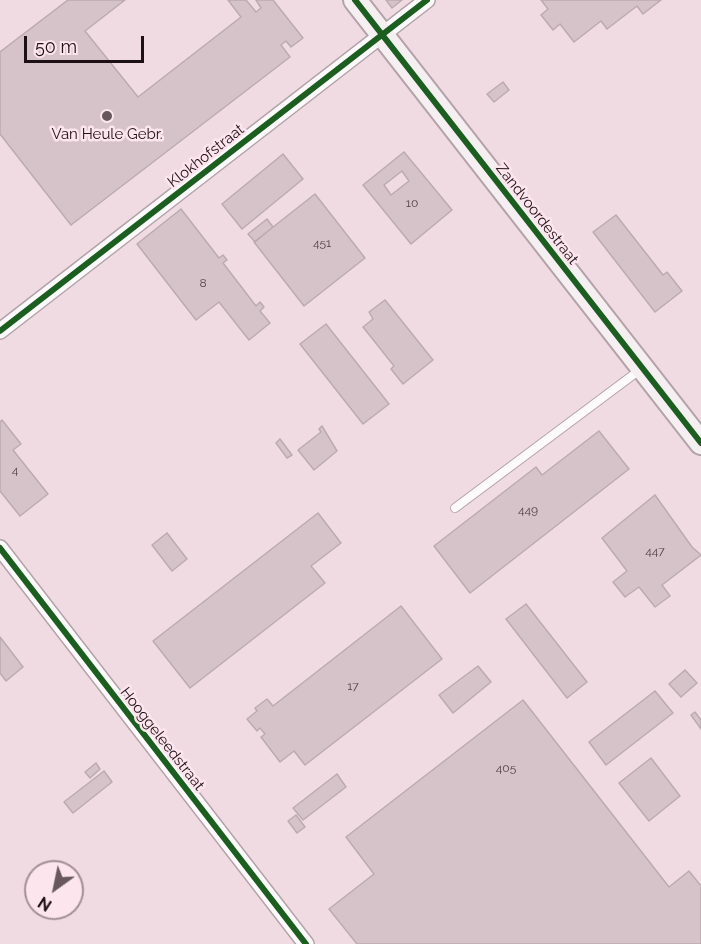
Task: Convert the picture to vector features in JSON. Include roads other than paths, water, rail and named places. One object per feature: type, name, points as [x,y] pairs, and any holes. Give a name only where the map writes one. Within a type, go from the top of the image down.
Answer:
[{"type":"main road","name":"Zandvoordestraat","points":[[355,0],[701,443]]},
{"type":"street","name":"Klokhofstraat","points":[[0,331],[427,0]]},
{"type":"street","name":"Hooggeleedstraat","points":[[0,548],[306,944]]},
{"type":"lane","points":[[455,508],[642,368]]},
{"type":"place","name":"Van Heule Gebr.","points":[[107,116]]}]
